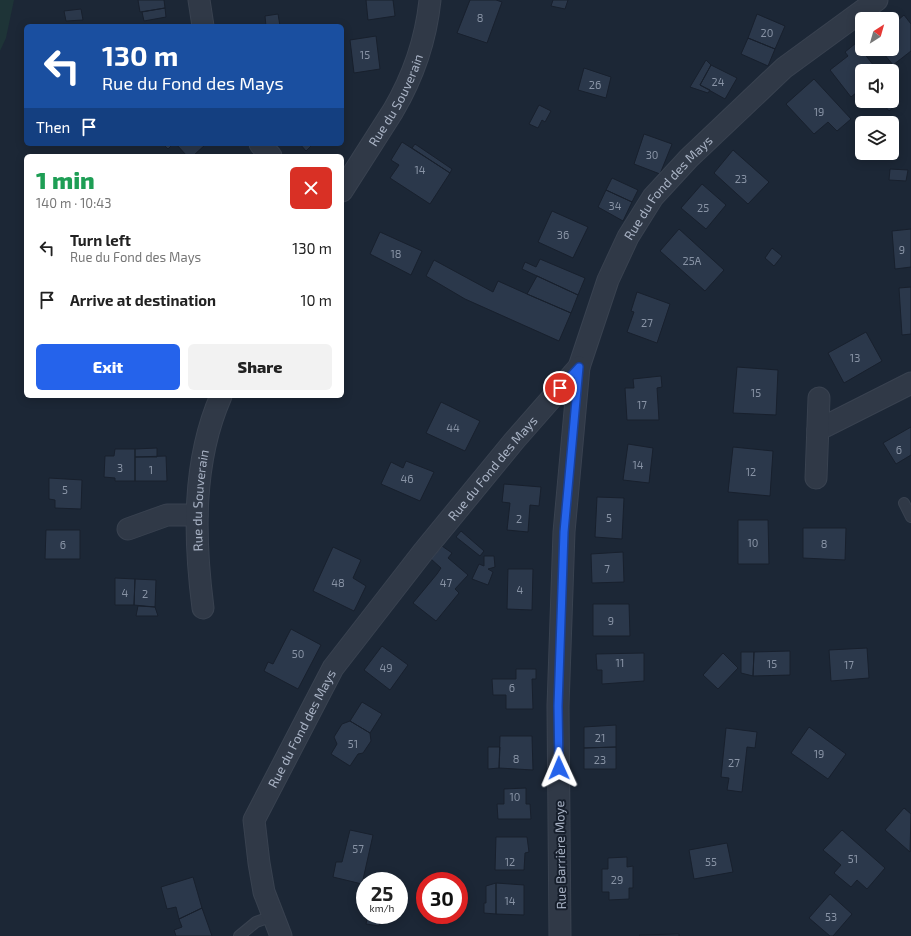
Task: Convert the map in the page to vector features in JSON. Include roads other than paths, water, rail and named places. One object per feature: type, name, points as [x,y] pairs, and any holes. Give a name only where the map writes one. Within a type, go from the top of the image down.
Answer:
[{"type":"street","points":[[199,0],[203,24]]},
{"type":"street","name":"Rue du Souverain","points":[[344,188],[393,111],[403,92],[415,65],[429,10],[430,0]]},
{"type":"street","name":"Rue du Fond des Mays","points":[[281,936],[264,892],[254,820],[333,668],[423,552],[514,440],[579,367],[608,280],[628,237],[653,197],[689,158],[784,68],[877,0]]},
{"type":"street","points":[[262,146],[269,154]]},
{"type":"street","name":"Rue Barrière Moye","points":[[560,936],[558,706],[564,532],[579,367]]},
{"type":"street","points":[[818,430],[911,383]]},
{"type":"street","name":"Rue du Souverain","points":[[203,608],[199,580],[197,515],[199,485],[202,461],[212,418],[220,398]]},
{"type":"street","points":[[816,478],[820,398]]},
{"type":"street","points":[[128,529],[167,515],[197,515]]},
{"type":"lane","points":[[904,503],[911,518]]},
{"type":"lane","points":[[239,936],[256,922],[273,916]]}]
